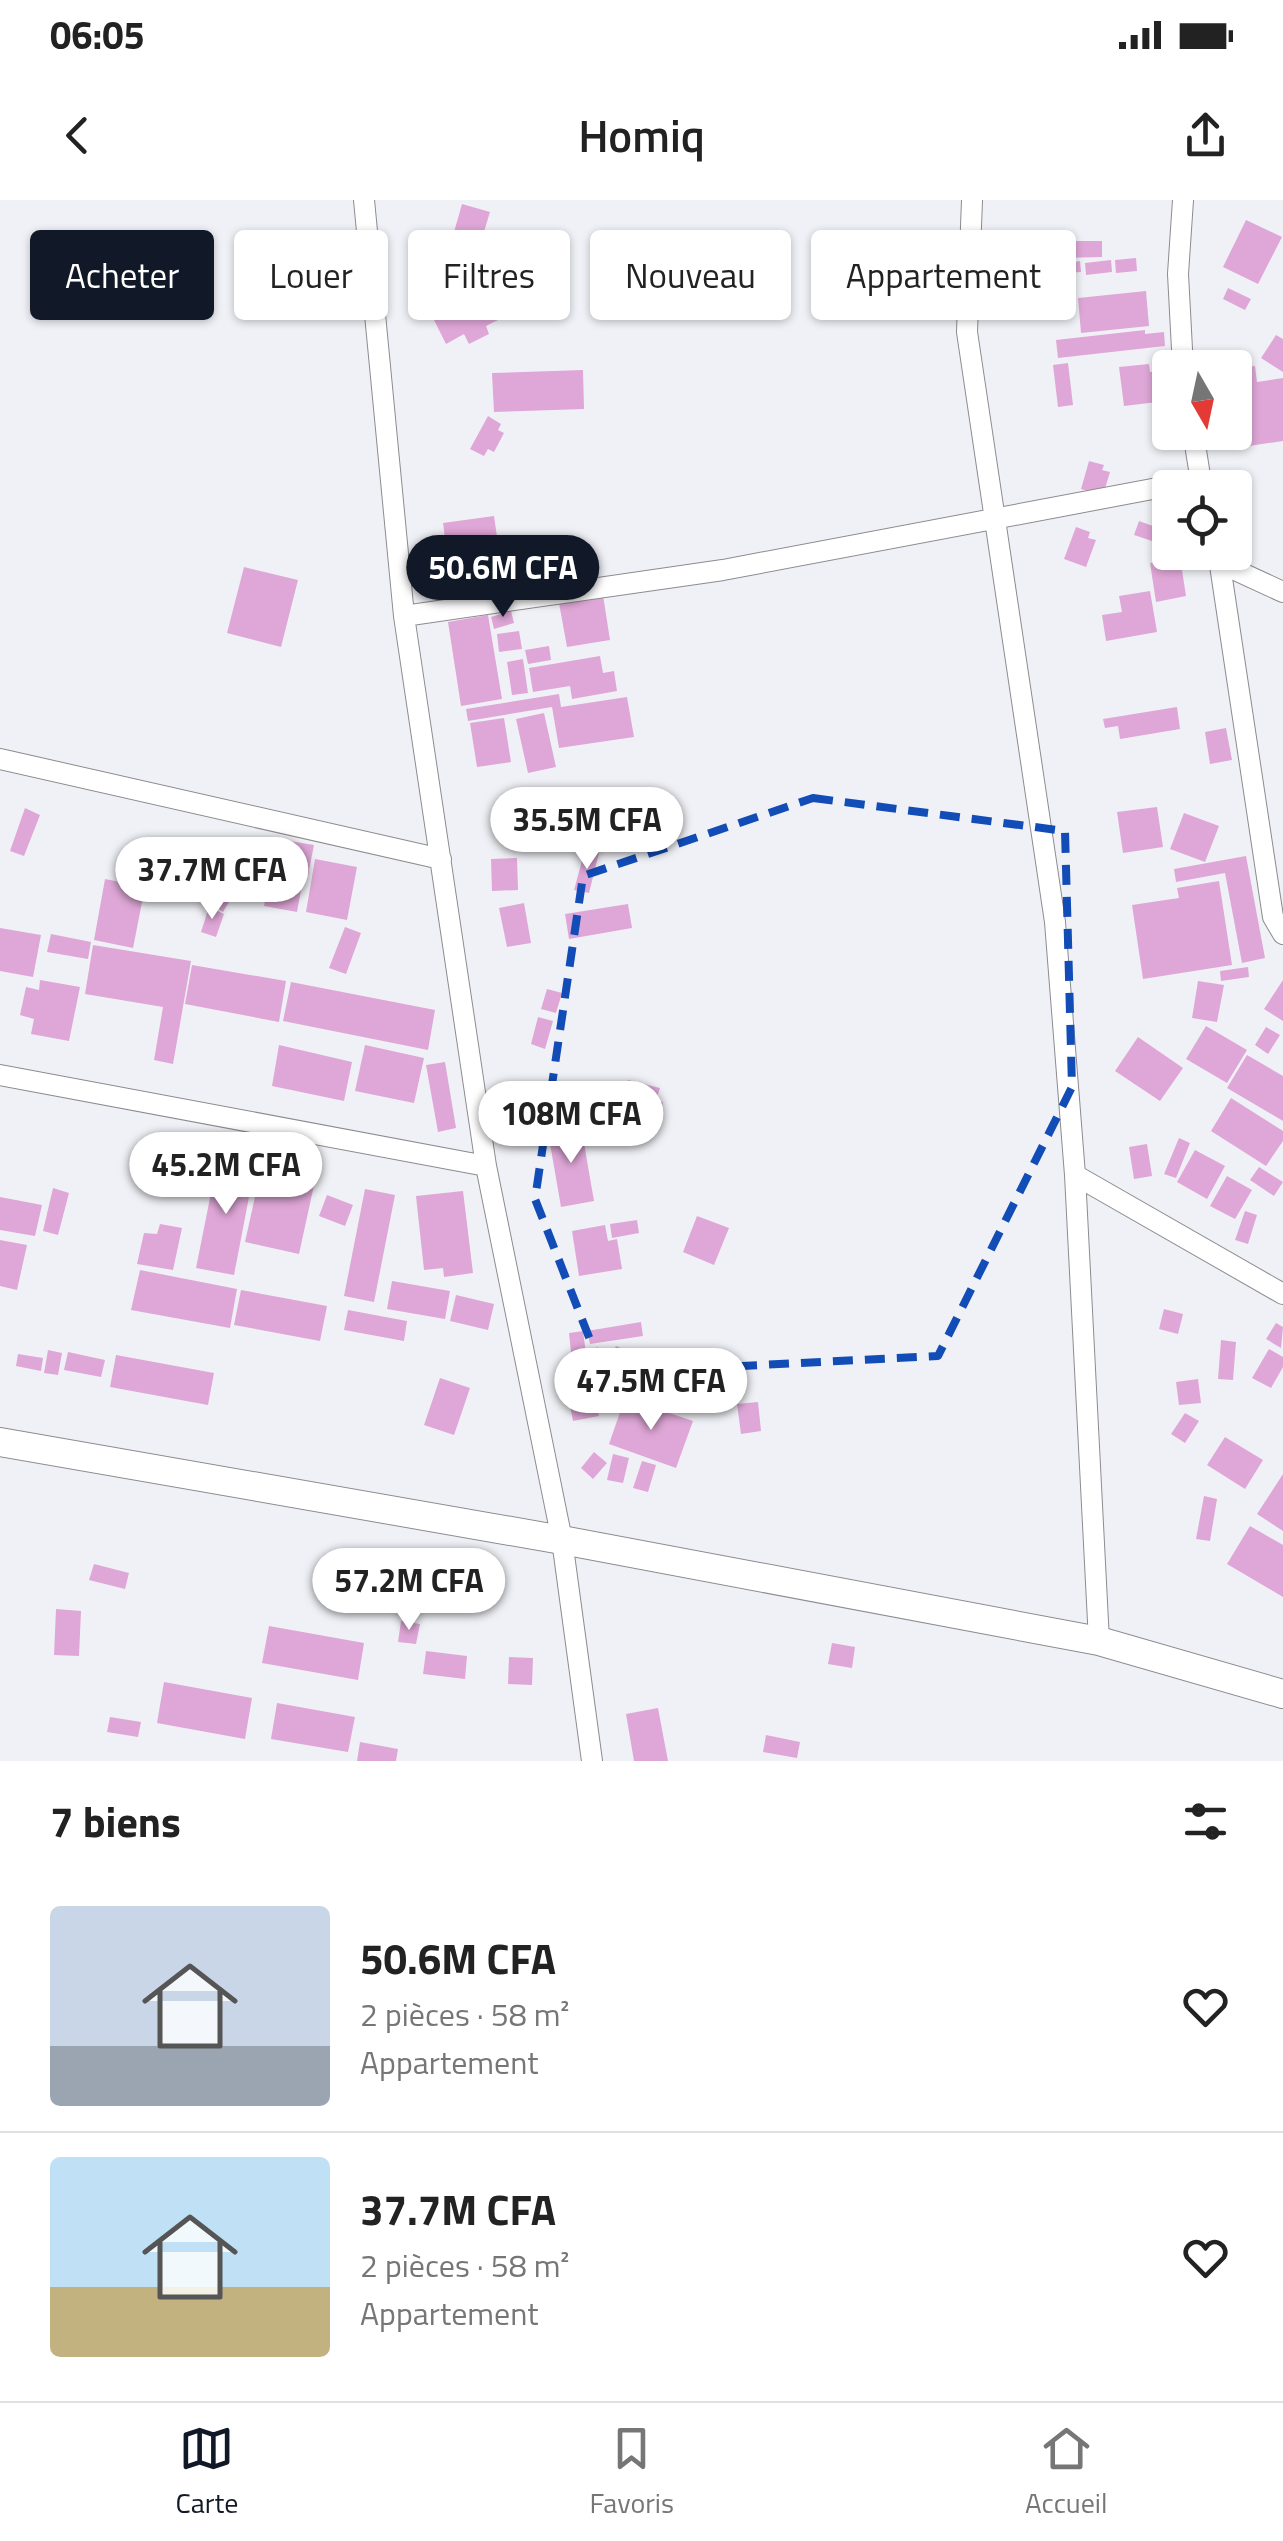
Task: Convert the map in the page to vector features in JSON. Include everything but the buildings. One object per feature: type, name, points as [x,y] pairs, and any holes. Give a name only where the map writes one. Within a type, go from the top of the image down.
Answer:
[{"type":"street","points":[[364,200],[404,616],[486,1166],[562,1540],[592,1761]]},
{"type":"street","points":[[972,200],[966,332],[998,518],[1055,922],[1075,1175],[1099,1641]]},
{"type":"street","points":[[1182,350],[1178,274],[1183,200]]},
{"type":"street","points":[[404,616],[723,570],[1152,492]]},
{"type":"street","points":[[1221,570],[1273,917],[1283,934]]},
{"type":"street","points":[[1242,570],[1283,592]]},
{"type":"street","points":[[0,759],[441,859]]},
{"type":"street","points":[[0,1075],[486,1166]]},
{"type":"street","points":[[1075,1175],[1283,1294]]},
{"type":"street","points":[[0,1442],[562,1540],[1099,1641],[1283,1694]]},
{"type":"highlighted area","points":[[813,798],[1065,831],[1072,1087],[938,1356],[603,1373],[535,1199],[583,876]]}]
